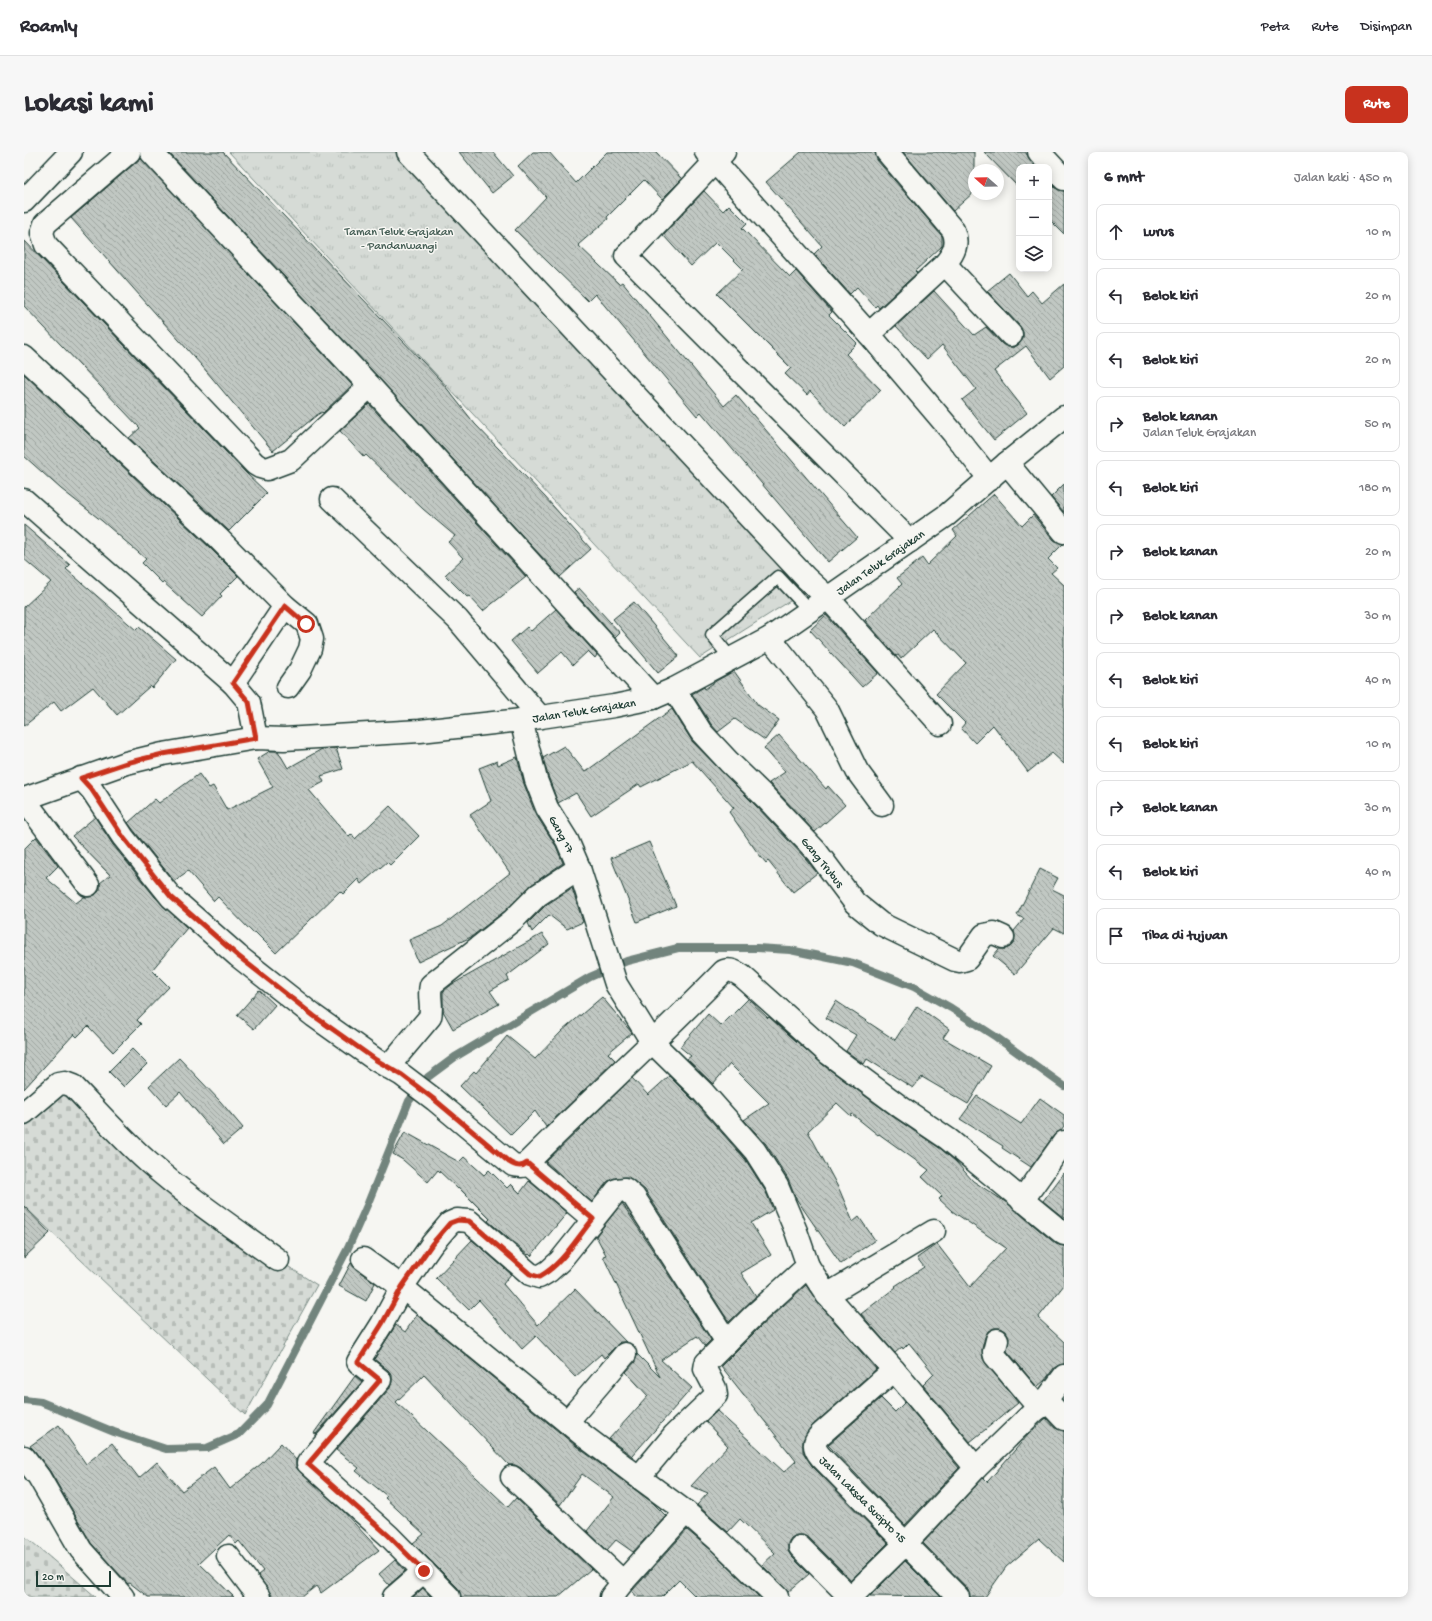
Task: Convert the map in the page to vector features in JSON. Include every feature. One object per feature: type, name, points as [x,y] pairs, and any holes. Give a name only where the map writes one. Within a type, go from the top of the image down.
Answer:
[{"type":"street","points":[[24,201],[71,152]]},
{"type":"street","points":[[129,152],[45,224],[42,233],[46,245],[255,464],[267,469],[291,460],[370,386]]},
{"type":"street","points":[[151,152],[370,386],[653,698]]},
{"type":"street","points":[[408,152],[800,572],[819,605],[940,724]]},
{"type":"street","points":[[869,334],[945,264],[955,250],[956,238],[953,230],[886,152]]},
{"type":"street","points":[[1039,152],[1064,178]]},
{"type":"street","points":[[910,541],[626,256],[715,155],[869,334],[990,479]]},
{"type":"street","points":[[945,264],[1011,335]]},
{"type":"street","points":[[24,357],[218,538],[285,606],[306,624],[312,638],[306,660],[288,687]]},
{"type":"street","name":"Jalan Teluk Grajakan","points":[[24,799],[126,763],[163,754],[256,738],[284,739],[420,731],[530,719],[614,706],[653,698],[674,689],[770,638],[819,605],[947,515],[1064,417]]},
{"type":"street","points":[[1008,463],[1064,532]]},
{"type":"street","points":[[332,499],[458,620],[530,719]]},
{"type":"street","points":[[24,500],[233,683],[249,702],[256,738]]},
{"type":"street","points":[[233,683],[285,606]]},
{"type":"street","points":[[770,638],[828,709],[857,771],[882,804]]},
{"type":"street","name":"Gang Trubus","points":[[674,689],[701,732],[816,851],[855,903],[867,914],[897,933],[954,960],[960,961],[967,959],[984,935],[994,933],[1003,937]]},
{"type":"street","name":"Gang 17","points":[[530,719],[536,780],[544,801],[567,840],[579,868],[616,984],[652,1042],[702,1091],[755,1151],[777,1186],[796,1231],[808,1266],[827,1295],[894,1370],[976,1468]]},
{"type":"street","points":[[81,778],[92,790],[123,837],[171,897],[238,956],[314,1016],[435,1100],[513,1165],[522,1166],[527,1163],[724,971],[734,971],[742,976],[829,1054],[902,1108],[948,1139],[1064,1234]]},
{"type":"street","points":[[24,799],[88,885]]},
{"type":"street","points":[[395,1071],[430,1017],[432,1011],[430,992],[432,985],[513,920],[538,895],[579,868]]},
{"type":"street","points":[[24,1113],[58,1084],[65,1083],[74,1086],[123,1139],[148,1162],[177,1186],[278,1260]]},
{"type":"street","points":[[1022,1201],[1064,1142]]},
{"type":"street","points":[[527,1163],[593,1219]]},
{"type":"street","points":[[449,1597],[389,1536],[308,1464],[380,1380],[358,1362],[382,1324],[402,1287],[432,1244],[450,1223],[458,1220],[469,1221],[530,1274],[539,1277],[549,1271],[560,1261],[617,1190],[625,1190],[634,1197],[727,1342]]},
{"type":"street","points":[[827,1295],[934,1231]]},
{"type":"street","points":[[363,1259],[402,1287],[567,1422],[686,1512],[718,1540],[777,1597]]},
{"type":"street","points":[[639,1477],[674,1435],[714,1399],[716,1391],[705,1369],[705,1365],[752,1317],[808,1266]]},
{"type":"street","points":[[997,1340],[994,1352],[995,1356],[1042,1404],[1064,1419]]},
{"type":"street","points":[[567,1422],[625,1354]]},
{"type":"street","name":"Jalan Laksda Sucipto 15","points":[[894,1370],[820,1435],[814,1446],[821,1457],[958,1597]]},
{"type":"street","points":[[800,1547],[850,1597],[906,1543],[976,1468],[1042,1404],[1064,1376]]},
{"type":"street","points":[[24,1457],[39,1477],[80,1550],[123,1597]]},
{"type":"street","points":[[512,1477],[617,1590],[686,1512]]},
{"type":"street","points":[[228,1556],[259,1597]]},
{"type":"street","points":[[394,1597],[424,1571]]},
{"type":"lane","points":[[731,659],[712,635],[778,577],[819,605]]},
{"type":"green space","name":"Taman Teluk Grajakan - Pandanwangi","points":[[229,152],[410,152],[809,589],[700,658]]},
{"type":"green space","points":[[63,1090],[146,1175],[317,1285],[245,1415],[24,1206],[24,1125]]},
{"type":"green space","points":[[24,1536],[32,1542],[96,1597],[24,1597]]},
{"type":"building","points":[[168,152],[223,152],[441,381],[475,424],[545,497],[591,549],[560,577],[379,378]]},
{"type":"building","points":[[459,152],[493,152],[513,176],[492,193]]},
{"type":"building","points":[[533,152],[549,152],[576,183],[607,152],[656,152],[682,179],[662,199],[644,180],[607,217],[608,219],[578,245],[619,284],[622,282],[724,406],[736,395],[857,537],[828,562],[701,412],[697,416],[595,294],[588,301],[515,230],[546,197],[518,166]]},
{"type":"building","points":[[801,152],[875,152],[877,160],[942,236],[942,246],[915,271],[917,273],[879,308],[877,305],[875,307],[857,287],[850,294],[814,254],[822,246],[766,182]]},
{"type":"building","points":[[903,152],[974,152],[974,164],[968,164],[968,197],[953,211]]},
{"type":"building","points":[[984,152],[1025,152],[1034,164],[1016,164],[1016,185],[1004,173],[1004,164],[996,164]]},
{"type":"building","points":[[141,158],[352,385],[323,413],[322,412],[317,415],[273,451],[202,366],[71,218]]},
{"type":"building","points":[[1052,184],[1055,188],[1064,191],[1064,234],[1052,222]]},
{"type":"building","points":[[704,191],[723,211],[729,205],[747,223],[742,228],[790,277],[796,271],[832,312],[829,315],[857,343],[846,354],[881,390],[845,427],[810,391],[807,395],[785,374],[791,368],[717,294],[743,269],[716,242],[691,266],[663,235]]},
{"type":"building","points":[[24,240],[246,473],[267,493],[229,531],[129,438],[140,428],[24,306]]},
{"type":"building","points":[[1009,273],[1027,296],[1032,291],[1042,303],[1064,284],[1064,366],[1050,378],[1026,346],[994,371],[1027,413],[994,440],[962,400],[976,389],[942,345],[927,359],[896,326],[934,291],[974,335],[986,327],[1002,344],[1008,347],[1014,347],[1023,339],[1023,332],[1020,326],[987,291]]},
{"type":"building","points":[[24,374],[238,576],[220,594],[222,596],[202,617],[163,582],[162,583],[142,563],[146,559],[102,521],[61,489],[24,456]]},
{"type":"building","points":[[369,404],[526,577],[483,611],[469,596],[467,597],[445,575],[463,558],[448,542],[455,536],[423,509],[366,455],[364,457],[340,431]]},
{"type":"building","points":[[1064,484],[1064,512],[1051,497]]},
{"type":"building","points":[[994,494],[1022,526],[1033,515],[1054,540],[1063,544],[1048,559],[1057,568],[1051,573],[1064,585],[1064,764],[1052,753],[1028,772],[993,725],[975,743],[961,728],[965,723],[936,694],[966,663],[933,629],[901,659],[898,655],[896,656],[865,620],[902,584],[897,578],[922,558],[927,565],[957,536],[953,530]]},
{"type":"building","points":[[24,525],[70,565],[66,569],[136,630],[139,627],[176,659],[152,688],[150,686],[117,715],[93,687],[61,711],[54,702],[24,726],[24,607],[51,582],[24,559]]},
{"type":"building","points":[[579,588],[620,633],[615,638],[574,592]]},
{"type":"building","points":[[634,602],[679,656],[658,673],[613,619]]},
{"type":"building","points":[[556,609],[597,655],[595,658],[588,651],[573,665],[562,652],[538,673],[511,641],[527,627],[531,631]]},
{"type":"building","points":[[826,615],[878,673],[862,687],[810,630]]},
{"type":"building","points":[[734,671],[758,705],[779,720],[765,740],[735,719],[718,732],[711,724],[692,694],[704,687],[705,689]]},
{"type":"building","points":[[672,709],[692,741],[757,807],[806,859],[817,873],[793,892],[768,861],[766,863],[757,852],[729,812],[734,808],[692,761],[641,787],[639,784],[591,816],[576,793],[558,803],[543,758],[564,746],[585,772]]},
{"type":"building","points":[[779,735],[826,789],[828,786],[845,805],[815,832],[769,783],[785,772],[764,748]]},
{"type":"building","points":[[336,748],[343,769],[321,776],[324,782],[309,790],[349,837],[352,834],[355,839],[390,806],[419,836],[390,865],[387,862],[361,884],[358,879],[343,894],[340,891],[276,953],[255,932],[253,933],[218,897],[214,901],[188,871],[174,881],[128,823],[155,799],[159,803],[199,774],[209,788],[213,786],[227,810],[273,787],[257,759],[270,751],[278,751],[288,768],[322,749]]},
{"type":"building","points":[[517,757],[524,784],[535,813],[556,846],[563,863],[531,885],[505,911],[471,937],[418,962],[409,940],[442,926],[510,873],[470,815],[491,801],[479,768],[497,761],[498,765]]},
{"type":"building","points":[[95,817],[113,845],[155,897],[187,928],[152,970],[169,987],[137,1020],[141,1024],[113,1052],[88,1026],[77,1037],[74,1034],[24,1089],[24,849],[36,837],[58,866],[46,878],[76,903],[84,897],[95,895],[100,890],[100,883],[110,875],[72,836]]},
{"type":"building","points":[[649,842],[676,906],[637,922],[611,858]]},
{"type":"building","points":[[1040,869],[1058,878],[1052,889],[1064,895],[1064,933],[1054,928],[1015,974],[993,956],[999,949],[1010,947],[1014,942],[1014,931],[1024,919],[1017,915]]},
{"type":"building","points":[[572,888],[583,922],[567,929],[549,915],[532,932],[528,923],[546,905]]},
{"type":"building","points":[[542,934],[549,944],[507,976],[509,980],[490,991],[499,1004],[453,1029],[443,1011],[443,992],[451,985]]},
{"type":"building","points":[[259,990],[275,1005],[254,1029],[237,1015]]},
{"type":"building","points":[[602,997],[632,1033],[608,1053],[615,1060],[546,1127],[535,1111],[511,1135],[460,1086],[474,1071],[476,1073],[507,1036],[535,1059],[562,1031]]},
{"type":"building","points":[[748,999],[822,1064],[895,1118],[941,1149],[956,1162],[973,1181],[1007,1203],[1056,1244],[1064,1246],[1064,1285],[1038,1318],[1064,1342],[1064,1364],[1054,1368],[1045,1380],[1037,1387],[1007,1351],[1009,1337],[1006,1331],[1000,1328],[994,1328],[988,1331],[982,1349],[983,1359],[1018,1403],[970,1442],[923,1385],[934,1374],[909,1343],[903,1349],[902,1347],[895,1353],[861,1314],[896,1287],[895,1286],[924,1267],[917,1258],[937,1244],[970,1287],[1006,1248],[952,1211],[939,1199],[942,1196],[922,1177],[929,1170],[879,1134],[878,1135],[852,1114],[851,1116],[837,1103],[808,1131],[840,1191],[853,1222],[859,1217],[875,1240],[841,1264],[795,1197],[788,1179],[766,1144],[744,1120],[769,1103],[730,1064],[713,1084],[687,1059],[691,1056],[680,1047],[708,1014],[721,1026]]},
{"type":"building","points":[[836,1001],[895,1040],[917,1006],[949,1029],[943,1038],[991,1066],[968,1104],[922,1077],[913,1088],[867,1059],[864,1064],[846,1051],[856,1035],[826,1018]]},
{"type":"building","points":[[132,1049],[147,1064],[124,1087],[109,1072]]},
{"type":"building","points":[[179,1058],[220,1101],[243,1128],[224,1144],[180,1092],[166,1105],[149,1086]]},
{"type":"building","points":[[669,1076],[693,1100],[745,1159],[766,1192],[773,1210],[751,1223],[771,1255],[741,1273],[756,1296],[729,1322],[645,1190],[628,1177],[615,1178],[607,1182],[592,1202],[546,1162],[632,1078],[648,1095]]},
{"type":"building","points":[[977,1096],[1021,1124],[1040,1098],[1064,1115],[1064,1126],[1054,1135],[1031,1167],[1002,1148],[1003,1146],[960,1119]]},
{"type":"building","points":[[405,1132],[459,1162],[464,1157],[484,1175],[489,1170],[507,1188],[511,1184],[520,1193],[529,1181],[567,1213],[531,1256],[529,1254],[528,1255],[488,1221],[490,1219],[459,1188],[458,1189],[438,1170],[428,1182],[403,1160],[393,1154]]},
{"type":"building","points":[[1064,1173],[1064,1218],[1043,1201]]},
{"type":"building","points":[[622,1203],[711,1340],[705,1346],[697,1336],[661,1360],[692,1388],[632,1456],[609,1439],[648,1396],[626,1372],[635,1362],[637,1354],[660,1377],[603,1256],[606,1255],[596,1236]]},
{"type":"building","points":[[24,1206],[50,1233],[24,1258]]},
{"type":"building","points":[[472,1240],[511,1274],[503,1284],[538,1325],[575,1289],[626,1342],[620,1342],[604,1358],[601,1354],[575,1377],[536,1336],[522,1349],[479,1300],[469,1310],[436,1278]]},
{"type":"building","points":[[351,1263],[356,1269],[375,1283],[366,1301],[339,1286]]},
{"type":"building","points":[[806,1285],[818,1303],[876,1369],[811,1427],[803,1440],[803,1452],[812,1466],[888,1543],[851,1580],[809,1538],[803,1535],[796,1535],[791,1538],[788,1543],[788,1551],[809,1574],[788,1592],[762,1565],[775,1553],[740,1519],[728,1532],[697,1505],[708,1493],[691,1486],[728,1446],[706,1422],[717,1411],[784,1472],[796,1461],[721,1366],[761,1326]]},
{"type":"building","points":[[417,1315],[576,1446],[653,1503],[666,1516],[633,1552],[616,1540],[607,1550],[587,1531],[614,1497],[582,1474],[560,1505],[521,1468],[515,1465],[509,1465],[424,1375],[396,1402],[508,1507],[516,1498],[591,1569],[558,1597],[461,1597],[458,1588],[413,1543],[424,1534],[385,1498],[387,1496],[356,1471],[359,1468],[336,1450],[390,1388],[392,1375],[374,1359],[396,1325],[405,1332]]},
{"type":"building","points":[[355,1376],[362,1382],[316,1434],[314,1433]]},
{"type":"building","points":[[881,1398],[895,1412],[905,1402],[959,1468],[905,1525],[828,1445]]},
{"type":"building","points":[[1046,1418],[1055,1428],[1064,1431],[1064,1562],[1039,1539],[1006,1567],[985,1597],[970,1597],[967,1588],[923,1543],[983,1478],[987,1482],[989,1480],[1028,1435]]},
{"type":"building","points":[[59,1425],[86,1464],[112,1443],[139,1478],[157,1462],[182,1491],[214,1467],[230,1489],[261,1464],[281,1443],[296,1460],[296,1467],[300,1472],[343,1511],[379,1550],[321,1593],[316,1586],[302,1597],[273,1597],[258,1575],[263,1571],[239,1541],[236,1544],[229,1535],[199,1563],[234,1597],[148,1597],[130,1583],[128,1584],[91,1543],[50,1471],[30,1446]]},
{"type":"building","points":[[687,1530],[710,1549],[759,1597],[696,1597],[679,1580],[662,1597],[637,1597],[632,1591]]},
{"type":"building","points":[[395,1560],[405,1571],[389,1585],[379,1574]]},
{"type":"building","points":[[905,1561],[941,1597],[870,1596]]},
{"type":"building","points":[[423,1588],[431,1597],[413,1597]]},
{"type":"waterway","points":[[24,1400],[41,1402],[114,1432],[166,1449],[207,1448],[239,1434],[267,1405],[348,1248],[368,1203],[409,1101],[428,1077],[455,1057],[590,977],[627,961],[678,948],[757,948],[790,950],[853,963],[914,987],[951,1008],[996,1037],[1064,1086]]},
{"type":"route","points":[[306,624],[285,606],[233,683],[249,702],[256,738],[163,754],[126,763],[81,778],[92,790],[123,837],[171,897],[238,956],[314,1016],[376,1060],[402,1075],[435,1100],[513,1165],[524,1166],[527,1163],[593,1219],[560,1261],[549,1271],[539,1277],[530,1274],[469,1221],[458,1220],[450,1223],[432,1244],[402,1287],[382,1324],[358,1362],[380,1380],[308,1464],[389,1536],[424,1571]]}]
